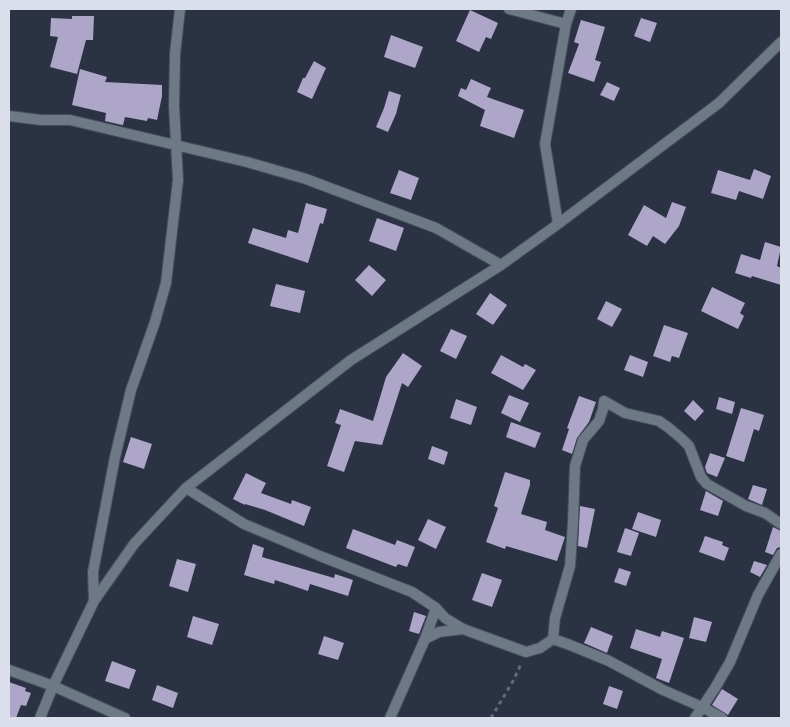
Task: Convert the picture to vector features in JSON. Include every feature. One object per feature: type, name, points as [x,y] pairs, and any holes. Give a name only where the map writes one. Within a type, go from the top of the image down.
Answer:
[{"type":"street","points":[[94,601],[93,572],[115,457],[131,390],[166,283],[178,180],[174,106],[175,54],[180,9]]},
{"type":"street","points":[[509,9],[566,24]]},
{"type":"street","points":[[558,224],[545,144],[566,24],[571,9]]},
{"type":"street","points":[[40,718],[53,686],[94,601],[134,544],[186,488],[351,360],[501,265],[558,224],[719,103],[781,42]]},
{"type":"street","points":[[9,116],[41,120],[70,120],[118,130],[176,146],[247,162],[306,179],[436,228],[501,265]]},
{"type":"street","points":[[186,488],[244,524],[412,592],[436,608],[445,618],[463,629],[526,652],[540,648],[553,639],[555,618],[570,566],[575,466],[583,440],[599,421],[604,401],[625,412],[659,421],[682,438],[689,446],[701,477],[707,484],[746,506],[765,513],[781,524]]},
{"type":"street","points":[[696,718],[716,688],[730,662],[758,595],[781,554]]},
{"type":"street","points":[[390,718],[425,639],[436,608]]},
{"type":"street","points":[[425,639],[439,632],[463,629]]},
{"type":"street","points":[[553,639],[609,661],[663,690],[722,718]]},
{"type":"street","points":[[9,670],[53,686],[125,718]]},
{"type":"path","points":[[490,718],[513,681],[526,652]]},
{"type":"building","points":[[470,10],[498,23],[491,39],[486,37],[479,52],[456,41]]},
{"type":"building","points":[[72,16],[94,16],[93,40],[86,40],[77,74],[50,67],[58,37],[50,36],[51,18],[72,19]]},
{"type":"building","points":[[641,18],[657,23],[650,42],[634,36]]},
{"type":"building","points":[[581,20],[605,27],[595,60],[601,62],[594,82],[568,73],[579,44],[574,42]]},
{"type":"building","points":[[391,35],[423,47],[415,68],[384,57]]},
{"type":"building","points":[[314,61],[326,68],[312,99],[297,92]]},
{"type":"building","points":[[80,69],[107,77],[105,82],[162,85],[162,96],[157,120],[148,118],[147,121],[125,117],[122,125],[105,121],[106,113],[72,105]]},
{"type":"building","points":[[471,79],[491,88],[487,97],[524,110],[514,138],[480,126],[485,110],[458,96],[461,88],[466,90]]},
{"type":"building","points":[[607,82],[620,88],[614,101],[600,95]]},
{"type":"building","points":[[389,91],[401,95],[396,114],[388,132],[376,127]]},
{"type":"building","points":[[754,169],[771,176],[763,199],[739,191],[736,200],[711,193],[718,170],[750,180]]},
{"type":"building","points":[[399,170],[419,178],[411,200],[390,193]]},
{"type":"building","points":[[672,202],[686,207],[679,226],[665,244],[653,236],[647,246],[628,235],[644,205],[666,218]]},
{"type":"building","points":[[306,203],[327,209],[323,224],[320,223],[308,263],[248,243],[253,228],[286,238],[288,230],[298,233]]},
{"type":"building","points":[[377,218],[404,228],[396,251],[369,241]]},
{"type":"building","points":[[765,242],[781,247],[777,266],[781,268],[781,285],[735,273],[741,254],[760,260]]},
{"type":"building","points":[[369,265],[386,280],[372,296],[355,280]]},
{"type":"building","points":[[276,284],[305,291],[300,313],[270,306]]},
{"type":"building","points":[[712,287],[745,303],[740,313],[744,316],[738,329],[701,311]]},
{"type":"building","points":[[490,293],[507,305],[493,325],[476,314]]},
{"type":"building","points":[[606,301],[622,309],[612,327],[597,319]]},
{"type":"building","points":[[664,325],[688,333],[679,358],[672,356],[670,362],[653,356]]},
{"type":"building","points":[[451,329],[467,336],[456,359],[440,351]]},
{"type":"building","points":[[403,353],[422,366],[408,387],[402,383],[382,445],[355,441],[344,472],[327,466],[341,425],[335,423],[340,409],[373,421],[386,377]]},
{"type":"building","points":[[501,355],[523,367],[525,364],[536,370],[523,390],[491,373]]},
{"type":"building","points":[[630,355],[648,362],[643,377],[624,370]]},
{"type":"building","points":[[509,395],[529,403],[520,422],[501,413]]},
{"type":"building","points":[[579,396],[596,402],[589,422],[577,438],[572,454],[562,450],[569,429],[567,428]]},
{"type":"building","points":[[719,397],[735,402],[732,414],[716,409]]},
{"type":"building","points":[[456,399],[477,407],[471,425],[450,418]]},
{"type":"building","points":[[693,400],[704,411],[695,421],[684,411]]},
{"type":"building","points":[[741,408],[764,415],[759,431],[754,429],[744,462],[726,456]]},
{"type":"building","points":[[511,422],[541,433],[535,448],[506,437]]},
{"type":"building","points":[[131,437],[152,444],[144,469],[123,462]]},
{"type":"building","points":[[432,446],[448,452],[444,465],[428,459]]},
{"type":"building","points":[[710,453],[725,458],[717,477],[707,473],[705,467]]},
{"type":"building","points":[[505,472],[530,480],[521,514],[547,522],[545,530],[565,537],[557,561],[506,546],[505,549],[486,542],[498,508],[494,506]]},
{"type":"building","points":[[246,473],[266,483],[261,493],[291,504],[292,500],[311,507],[304,526],[233,499]]},
{"type":"building","points":[[753,485],[767,489],[762,505],[748,499]]},
{"type":"building","points":[[706,491],[723,501],[718,516],[700,510]]},
{"type":"building","points":[[580,506],[595,509],[587,548],[578,546]]},
{"type":"building","points":[[638,512],[661,520],[656,537],[632,529]]},
{"type":"building","points":[[428,519],[446,527],[436,549],[418,540]]},
{"type":"building","points":[[773,527],[781,531],[781,547],[777,548],[773,555],[765,552]]},
{"type":"building","points":[[625,528],[639,533],[631,556],[617,552]]},
{"type":"building","points":[[353,529],[395,545],[397,540],[415,547],[407,567],[398,564],[396,567],[346,548]]},
{"type":"building","points":[[705,536],[723,542],[722,545],[729,548],[724,561],[699,552]]},
{"type":"building","points":[[253,544],[264,548],[262,557],[334,578],[335,574],[353,580],[348,596],[310,584],[308,591],[275,580],[274,584],[244,575]]},
{"type":"building","points":[[177,559],[196,564],[188,592],[169,586]]},
{"type":"building","points":[[754,561],[767,565],[760,577],[750,572]]},
{"type":"building","points":[[619,568],[631,572],[626,586],[614,582]]},
{"type":"building","points":[[482,573],[502,580],[492,607],[472,600]]},
{"type":"building","points":[[414,612],[426,616],[419,634],[409,631]]},
{"type":"building","points":[[193,616],[219,624],[212,645],[187,637]]},
{"type":"building","points":[[694,617],[712,622],[706,642],[689,638]]},
{"type":"building","points":[[591,627],[613,636],[607,653],[584,643]]},
{"type":"building","points":[[636,629],[660,637],[662,631],[684,638],[669,683],[656,678],[662,659],[630,648]]},
{"type":"building","points":[[324,636],[344,643],[338,660],[318,654]]},
{"type":"building","points":[[112,661],[136,670],[129,689],[105,681]]},
{"type":"building","points":[[9,682],[26,688],[25,691],[31,693],[26,706],[21,705],[16,718],[9,718]]},
{"type":"building","points":[[157,685],[178,693],[173,708],[152,700]]},
{"type":"building","points":[[609,686],[623,691],[617,709],[603,704]]},
{"type":"building","points":[[722,689],[738,699],[728,715],[712,705]]}]
